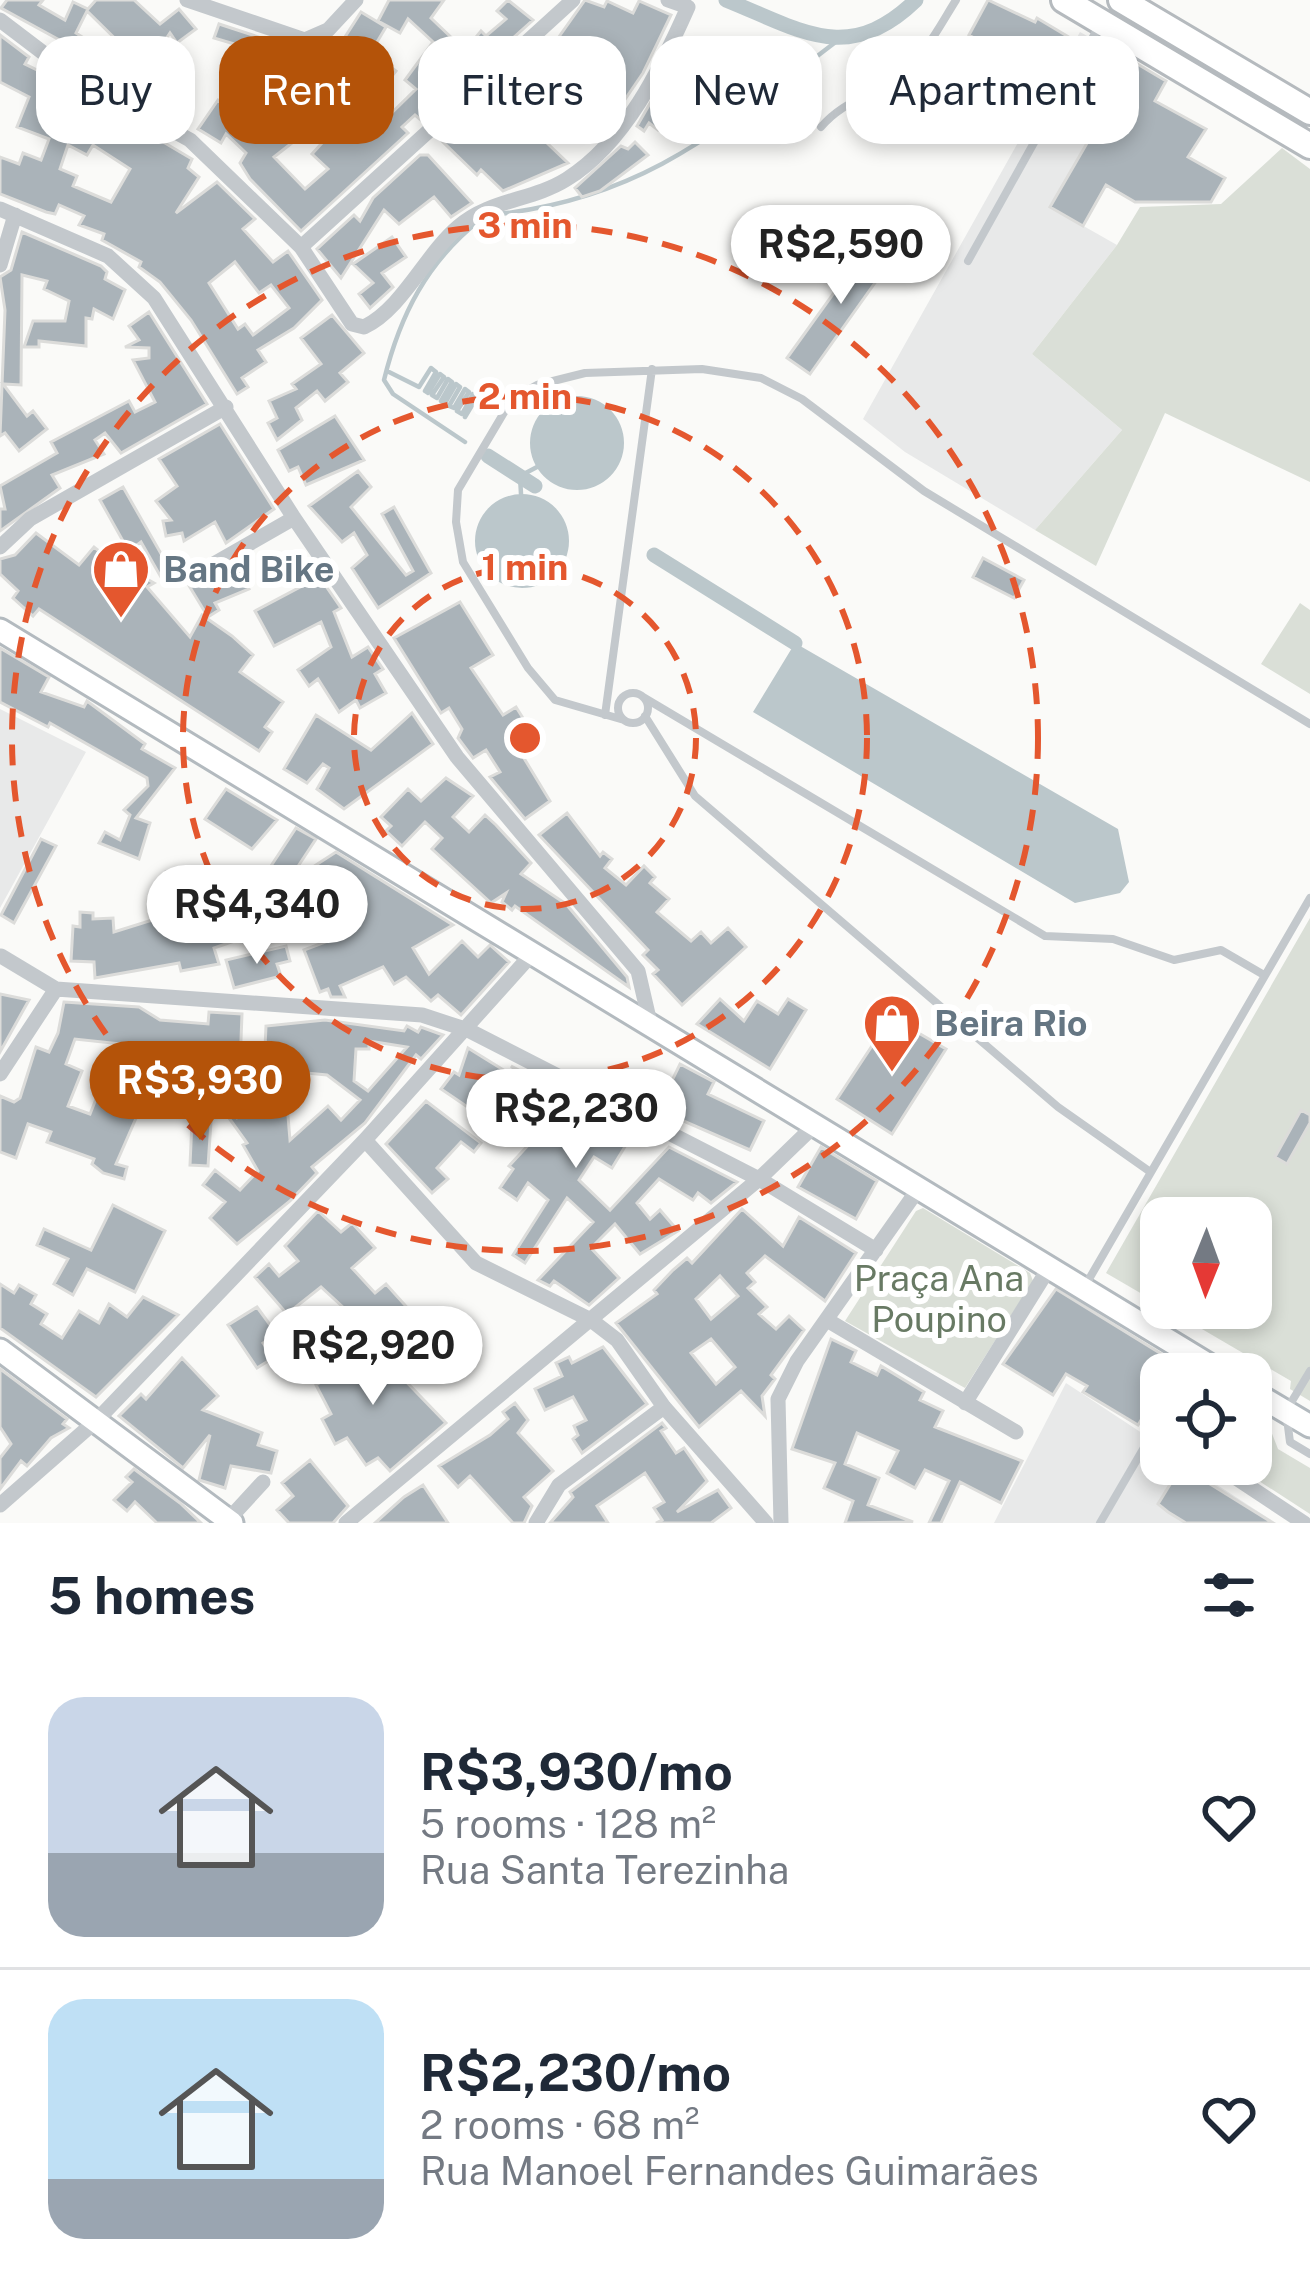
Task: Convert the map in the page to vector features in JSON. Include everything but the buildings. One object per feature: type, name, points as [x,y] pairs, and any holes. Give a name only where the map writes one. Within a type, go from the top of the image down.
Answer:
[{"type":"main road","points":[[1064,0],[1310,146]]},
{"type":"main road","points":[[1120,0],[1310,112]]},
{"type":"main road","points":[[0,630],[919,1187],[1176,1353]]},
{"type":"main road","points":[[0,1349],[230,1521]]},
{"type":"main road","points":[[1272,1404],[1310,1426]]},
{"type":"street","points":[[187,0],[305,40],[328,30],[356,0]]},
{"type":"street","points":[[301,247],[574,0]]},
{"type":"street","points":[[0,20],[75,76],[190,140],[301,247],[352,324],[372,323],[436,246],[463,222],[488,206],[527,198],[568,178],[619,133],[688,8],[672,2]]},
{"type":"street","points":[[0,265],[7,212],[108,256],[171,321],[294,518],[457,757],[638,971],[652,1027]]},
{"type":"street","points":[[0,547],[30,519],[226,407]]},
{"type":"street","points":[[199,573],[294,518]]},
{"type":"street","points":[[0,1505],[97,1420],[468,1030],[532,954]]},
{"type":"street","points":[[1,956],[56,988],[422,1015],[468,1030],[760,1179],[876,1250]]},
{"type":"street","points":[[0,1074],[56,988]]},
{"type":"street","points":[[346,1523],[760,1179],[816,1124]]},
{"type":"street","points":[[365,1140],[476,1264],[591,1320],[617,1340],[664,1407],[766,1523]]},
{"type":"street","points":[[781,1523],[778,1399],[919,1187]]},
{"type":"street","points":[[965,1403],[1048,1268]]},
{"type":"street","points":[[827,1320],[1016,1432]]},
{"type":"street","points":[[536,1523],[559,1485],[664,1407]]},
{"type":"street","points":[[230,1521],[263,1481]]},
{"type":"street","points":[[1247,1485],[1304,1523]]},
{"type":"lane","points":[[822,126],[839,106],[895,79],[919,58],[956,0]]},
{"type":"lane","points":[[968,261],[1101,21]]},
{"type":"lane","points":[[605,715],[652,369]]},
{"type":"lane","points":[[645,716],[633,723],[555,700],[528,668],[463,562],[456,522],[458,490],[487,433],[512,399],[551,379],[652,369],[702,369],[761,378],[802,400],[924,491],[1310,724]]},
{"type":"lane","points":[[608,678],[1045,936],[1113,939],[1174,960],[1221,950],[1264,975]]},
{"type":"lane","points":[[624,720],[619,704],[629,694]]},
{"type":"lane","points":[[643,698],[645,716],[695,796],[1058,1107],[1149,1171]]},
{"type":"lane","points":[[1083,1289],[1310,898]]},
{"type":"lane","points":[[1310,1371],[1286,1412],[1290,1442],[1310,1454]]},
{"type":"lane","points":[[1100,1523],[1140,1456]]},
{"type":"shaded area","points":[[1017,144],[1086,144],[1050,207],[1117,245],[1032,354],[1122,430],[1035,530],[905,452],[863,419]]},
{"type":"shaded area","points":[[577,396],[610,410],[624,443],[610,476],[577,490],[544,476],[530,443],[544,410]]},
{"type":"shaded area","points":[[522,494],[555,508],[569,541],[555,574],[522,588],[489,574],[475,541],[489,508]]},
{"type":"shaded area","points":[[795,643],[1118,829],[1129,882],[1120,893],[1075,903],[753,712]]},
{"type":"shaded area","points":[[0,709],[86,752],[0,908]]},
{"type":"shaded area","points":[[1066,1383],[1140,1432],[1140,1485],[1217,1485],[1276,1523],[994,1523]]},
{"type":"green space","points":[[1282,148],[1310,169],[1310,482],[1165,413],[1096,566],[1035,530],[1122,430],[1032,354],[1117,245],[1140,207],[1221,204]]},
{"type":"green space","points":[[1300,603],[1310,610],[1310,694],[1261,664]]},
{"type":"green space","points":[[1310,918],[1310,1401],[1272,1370],[1272,1353],[1243,1353],[1202,1329],[1272,1329],[1272,1197],[1150,1197]]},
{"type":"green space","name":"Praça Ana Poupino","points":[[923,1208],[1030,1273],[1033,1281],[965,1388],[845,1321],[916,1211]]},
{"type":"green space","points":[[1140,1214],[1140,1293],[1106,1273]]},
{"type":"green space","points":[[1272,1434],[1278,1449],[1310,1468],[1310,1514],[1265,1485],[1272,1485]]},
{"type":"waterway","points":[[726,0],[801,31],[846,37],[891,20],[916,0]]},
{"type":"waterway","points":[[490,215],[544,207],[636,177],[716,131],[837,41]]},
{"type":"waterway","points":[[465,442],[393,394],[384,380],[398,333],[418,291],[445,254],[480,220]]},
{"type":"waterway","points":[[389,372],[419,387],[431,368],[436,372],[428,393],[440,374],[444,377],[432,395],[437,398],[448,379],[452,382],[441,401],[445,403],[456,384],[460,387],[449,406],[454,408],[465,389],[469,392],[457,411],[462,414],[473,394],[477,397],[465,417]]},
{"type":"waterway","points":[[488,456],[535,486]]},
{"type":"waterway","points":[[521,494],[520,476],[537,467]]},
{"type":"waterway","points":[[654,555],[795,643]]},
{"type":"place","name":"Band Bike","points":[[121,620]]},
{"type":"place","name":"Beira Rio","points":[[892,1074]]}]
